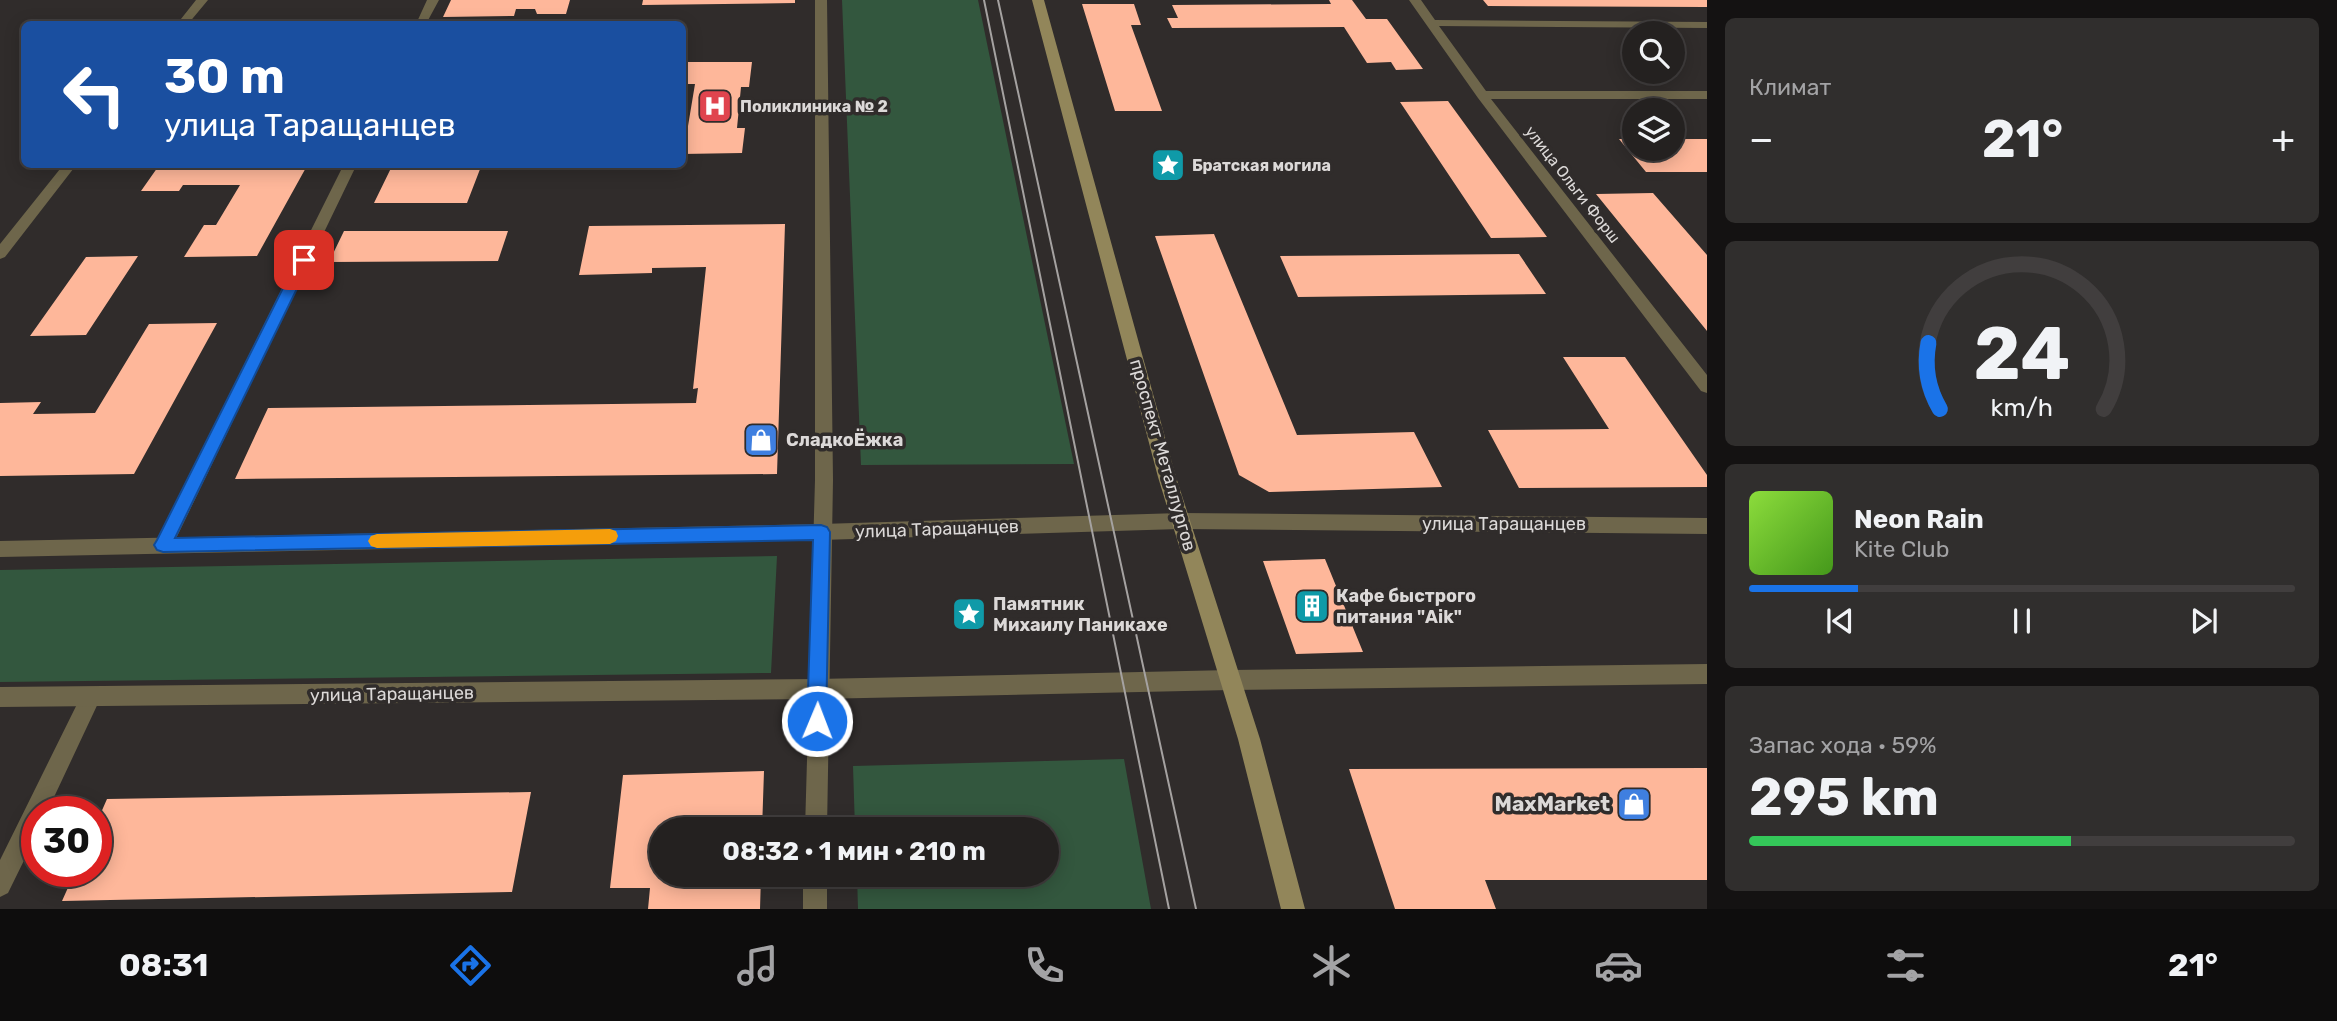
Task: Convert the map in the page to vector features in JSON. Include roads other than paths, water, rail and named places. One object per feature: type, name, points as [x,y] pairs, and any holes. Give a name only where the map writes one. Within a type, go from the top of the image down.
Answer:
[{"type":"main road","name":"проспект Металлургов","points":[[1038,0],[1180,522],[1231,680],[1293,909]]},
{"type":"street","points":[[185,21],[202,0]]},
{"type":"street","points":[[422,21],[433,0]]},
{"type":"street","points":[[816,817],[824,453],[821,0]]},
{"type":"street","name":"улица Ольги Форш","points":[[1415,0],[1482,95],[1707,387]]},
{"type":"street","points":[[1431,23],[1707,25]]},
{"type":"street","points":[[1482,95],[1707,95]]},
{"type":"street","points":[[0,254],[68,168]]},
{"type":"street","points":[[163,545],[349,168]]},
{"type":"street","name":"улица Таращанцев","points":[[0,549],[1180,522],[1707,526]]},
{"type":"street","name":"улица Таращанцев","points":[[0,697],[817,689],[1707,674]]},
{"type":"street","points":[[0,885],[91,697]]},
{"type":"street","points":[[815,909],[816,887]]},
{"type":"tram line","points":[[984,0],[1169,909]]},
{"type":"tram line","points":[[998,0],[1196,909]]},
{"type":"place","name":"Поликлиника № 2","points":[[715,106]]},
{"type":"place","name":"Братская могила","points":[[1168,165]]},
{"type":"place","name":"СладкоЁжка","points":[[761,440]]},
{"type":"place","name":"Кафе быстрого питания \"Aik\"","points":[[1312,606]]},
{"type":"place","name":"Памятник Михаилу Паникахе","points":[[969,614]]},
{"type":"place","name":"MaxMarket","points":[[1634,804]]}]
